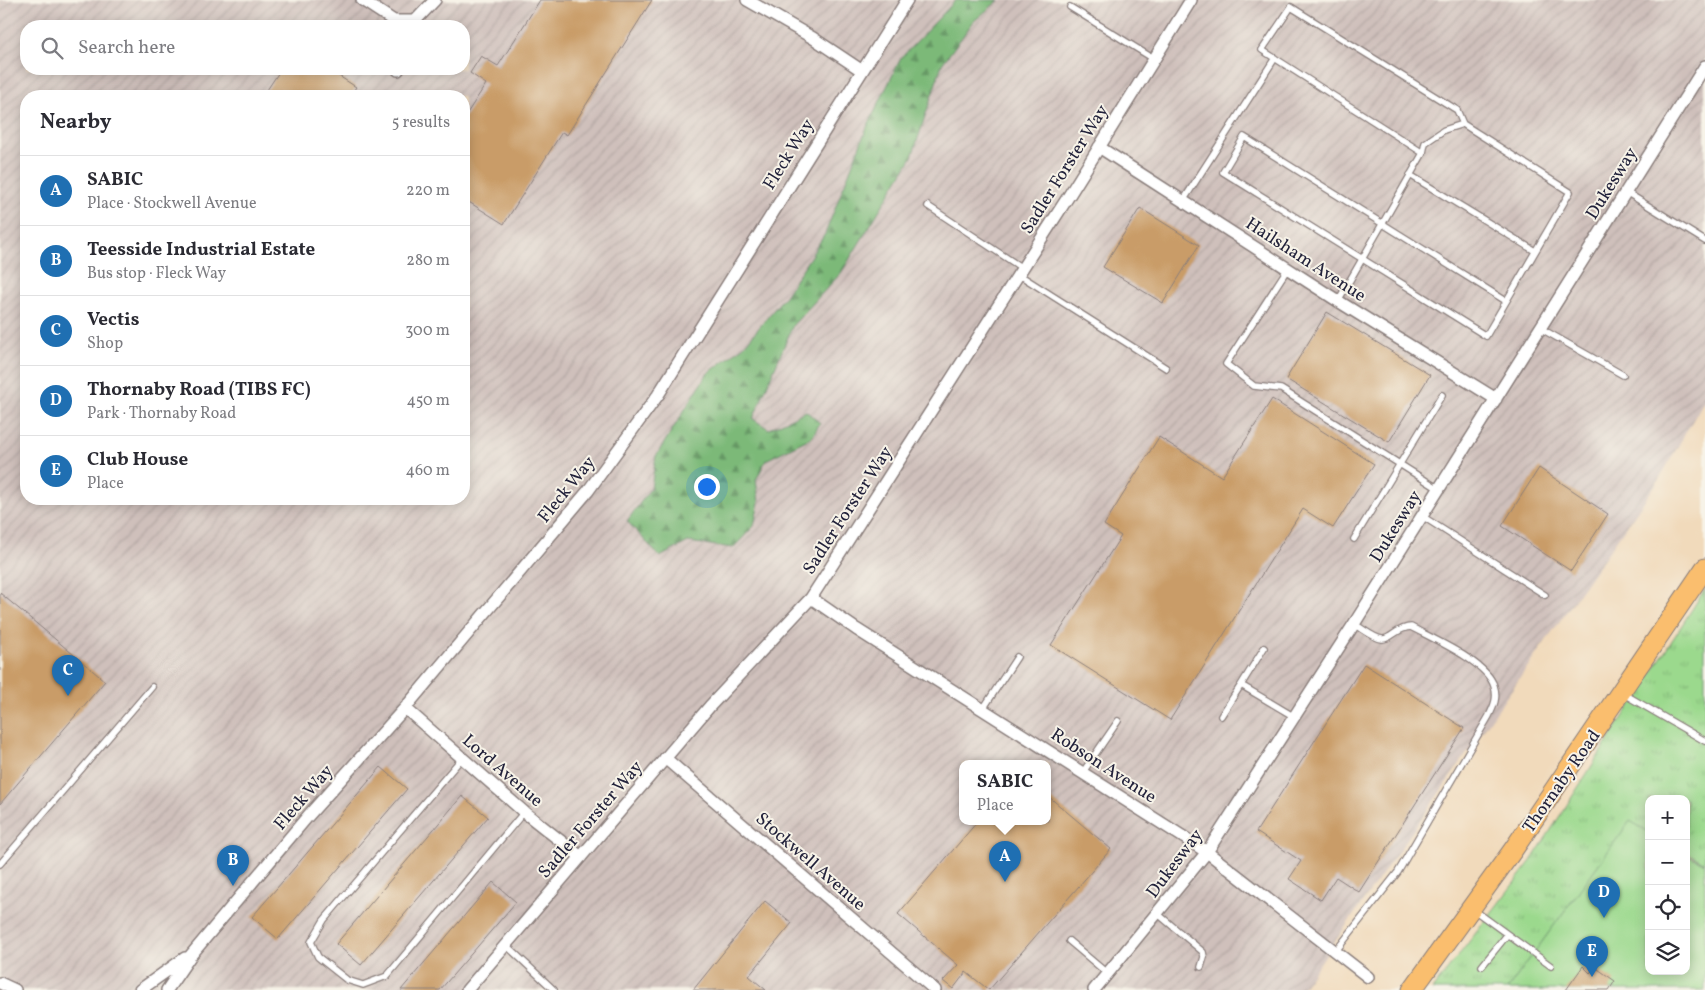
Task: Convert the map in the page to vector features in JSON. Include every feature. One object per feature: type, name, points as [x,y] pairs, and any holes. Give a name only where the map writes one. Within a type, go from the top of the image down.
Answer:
[{"type":"main road","name":"Thornaby Road","points":[[1412,990],[1472,910],[1622,693],[1705,568]]},
{"type":"street","points":[[362,0],[392,20]]},
{"type":"street","points":[[418,20],[435,0]]},
{"type":"street","points":[[747,0],[814,38],[861,70]]},
{"type":"street","name":"Fleck Way","points":[[167,990],[191,955],[308,816],[405,708],[588,492],[658,395],[861,70],[907,0]]},
{"type":"street","name":"Sadler Forster Way","points":[[467,990],[710,706],[811,598],[1191,0]]},
{"type":"street","name":"Dukesway","points":[[1094,990],[1207,852],[1354,624],[1704,70]]},
{"type":"street","name":"Hailsham Avenue","points":[[1099,147],[1338,301],[1496,399]]},
{"type":"street","name":"Robson Avenue","points":[[811,598],[1207,852],[1368,977]]},
{"type":"street","name":"Lord Avenue","points":[[405,708],[524,812],[581,857]]},
{"type":"street","name":"Stockwell Avenue","points":[[665,758],[935,990]]},
{"type":"street","name":"Fleck Way","points":[[140,990],[191,955]]},
{"type":"street","points":[[0,983],[15,990]]},
{"type":"lane","points":[[1070,7],[1154,59]]},
{"type":"lane","points":[[1423,153],[1262,50],[1291,7],[1457,110],[1463,124],[1570,192],[1486,336],[1223,172],[1244,137],[1506,301]]},
{"type":"lane","points":[[1183,201],[1275,58]]},
{"type":"lane","points":[[1338,301],[1384,225],[1423,153],[1425,143],[1430,137],[1444,130],[1463,124]]},
{"type":"lane","points":[[1410,175],[1535,251]]},
{"type":"lane","points":[[1626,192],[1705,241]]},
{"type":"lane","points":[[928,206],[1020,271],[1166,368]]},
{"type":"lane","points":[[1288,268],[1226,364],[1254,386],[1281,389],[1439,489]]},
{"type":"lane","points":[[1540,328],[1622,375]]},
{"type":"lane","points":[[1354,539],[1442,395]]},
{"type":"lane","points":[[1422,516],[1545,595]]},
{"type":"lane","points":[[1335,952],[1398,872],[1489,716],[1496,696],[1491,679],[1479,666],[1411,627],[1401,627],[1389,638],[1382,639],[1354,624]]},
{"type":"lane","points":[[1221,716],[1264,648]]},
{"type":"lane","points":[[983,709],[1017,657]]},
{"type":"lane","points":[[1241,685],[1293,716]]},
{"type":"lane","points":[[0,864],[152,687]]},
{"type":"lane","points":[[1622,693],[1705,741]]},
{"type":"lane","points":[[1084,772],[1118,721]]},
{"type":"lane","points":[[462,758],[324,920],[311,942],[318,957],[347,980],[363,985],[387,976],[524,812]]},
{"type":"lane","points":[[1472,910],[1551,966]]},
{"type":"lane","points":[[1157,913],[1203,952],[1202,967]]},
{"type":"lane","points":[[1482,966],[1507,935]]},
{"type":"lane","points":[[1069,941],[1108,974]]},
{"type":"lane","points":[[506,945],[554,990]]},
{"type":"shaded area","points":[[0,0],[1705,0],[1705,399],[1658,481],[1301,990],[0,990]]},
{"type":"green space","points":[[956,0],[999,0],[974,21],[942,64],[912,157],[841,273],[793,325],[753,419],[769,429],[806,411],[820,423],[812,437],[766,460],[756,480],[759,502],[754,526],[733,548],[688,542],[660,557],[627,521],[651,488],[656,456],[707,374],[744,346],[785,296],[825,234],[867,127],[901,58]]},
{"type":"green space","points":[[1705,589],[1705,863],[1690,854],[1690,795],[1645,795],[1645,830],[1630,822],[1507,990],[1432,990],[1531,861]]},
{"type":"green space","points":[[1630,821],[1645,830],[1645,975],[1690,975],[1690,856],[1705,864],[1705,990],[1507,990]]},
{"type":"building","points":[[540,0],[652,0],[567,135],[562,132],[504,224],[470,203],[470,109],[486,84],[470,73],[481,56],[498,66]]},
{"type":"building","points":[[277,75],[337,75],[356,87],[354,90],[267,90]]},
{"type":"building","points":[[1140,208],[1199,245],[1163,303],[1103,267]]},
{"type":"building","points":[[1327,312],[1430,375],[1389,442],[1286,379]]},
{"type":"building","points":[[1272,399],[1374,464],[1333,528],[1303,509],[1170,720],[1051,645],[1121,536],[1104,525],[1159,437],[1222,477]]},
{"type":"building","points":[[1539,468],[1608,514],[1571,571],[1502,526]]},
{"type":"building","points":[[0,593],[105,681],[0,804]]},
{"type":"building","points":[[1364,664],[1464,728],[1359,892],[1336,877],[1321,900],[1289,879],[1301,861],[1256,832]]},
{"type":"building","points":[[381,767],[407,789],[278,939],[252,917]]},
{"type":"building","points":[[462,796],[488,817],[361,965],[336,944]]},
{"type":"building","points":[[1051,799],[1111,849],[989,990],[966,972],[953,989],[943,981],[958,965],[898,914],[975,825],[1051,825]]},
{"type":"building","points":[[493,882],[516,902],[440,990],[401,990]]},
{"type":"building","points":[[765,901],[792,923],[749,976],[766,990],[693,990]]},
{"type":"building","points":[[1583,966],[1590,973],[1595,967],[1615,981],[1609,990],[1566,990]]},
{"type":"place","name":"Vectis","points":[[68,696]]},
{"type":"place","name":"SABIC","points":[[1005,882]]},
{"type":"place","name":"Teesside Industrial Estate","points":[[233,886]]},
{"type":"place","name":"Thornaby Road (TIBS FC)","points":[[1604,918]]},
{"type":"place","name":"Club House","points":[[1592,977]]}]
